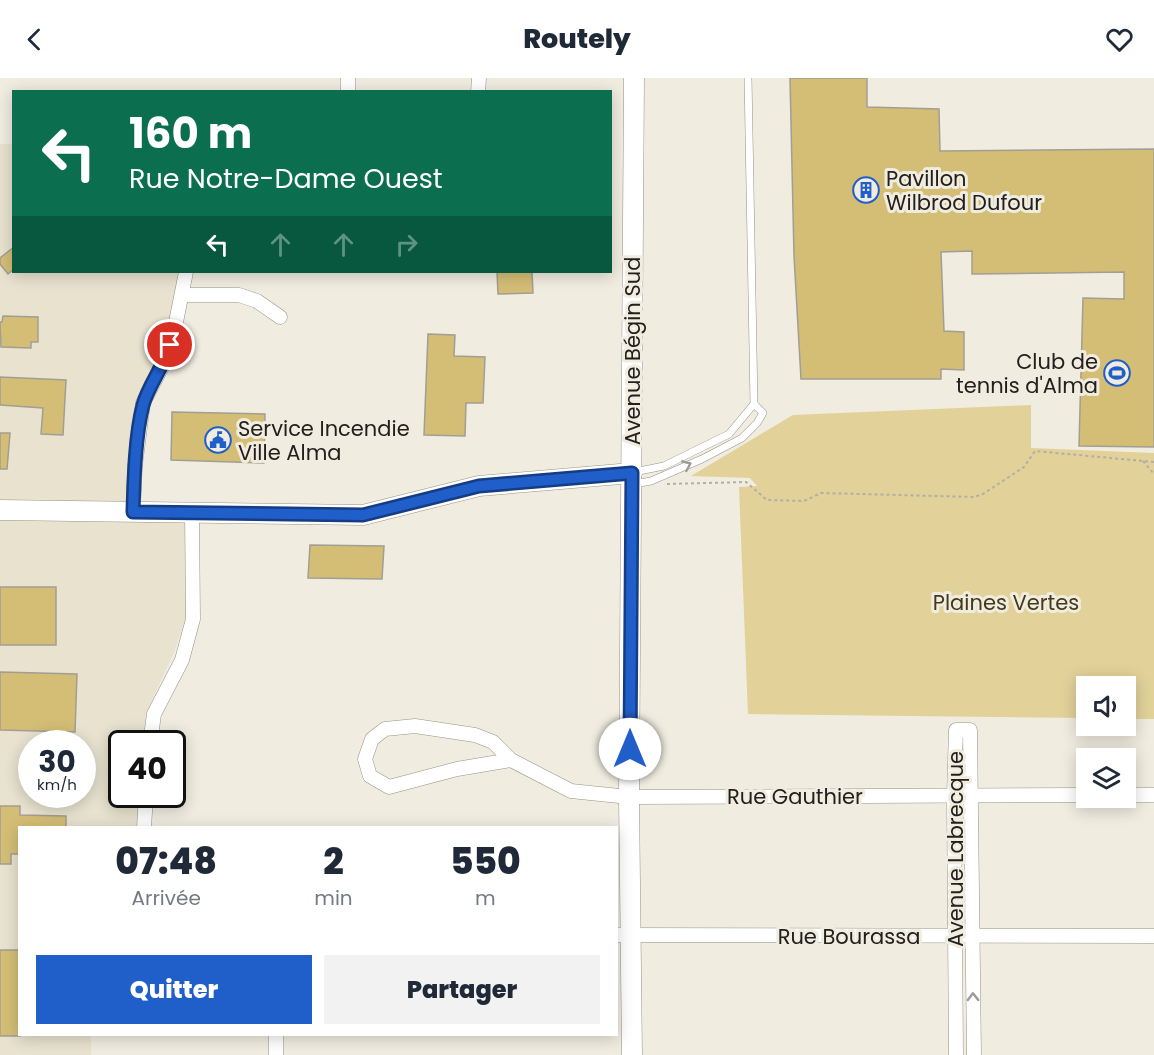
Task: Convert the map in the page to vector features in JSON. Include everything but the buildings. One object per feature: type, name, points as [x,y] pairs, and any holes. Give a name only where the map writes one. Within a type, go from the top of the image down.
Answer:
[{"type":"street","name":"Avenue Bégin Sud","points":[[632,1055],[624,935],[629,797],[634,78]]},
{"type":"street","points":[[133,512],[135,466],[143,403],[166,359],[186,273]]},
{"type":"street","points":[[182,295],[239,295],[257,302],[280,317]]},
{"type":"street","points":[[0,510],[363,515],[479,486],[632,479]]},
{"type":"street","points":[[152,730],[154,714],[182,660],[193,619],[192,514]]},
{"type":"street","name":"Rue Gauthier","points":[[511,760],[457,770],[389,787],[370,776],[365,759],[372,739],[385,729],[415,726],[441,728],[475,735],[493,742],[511,760],[571,791],[629,797],[1076,795]]},
{"type":"street","name":"Avenue Labrecque","points":[[956,1055],[954,796],[956,730],[970,730],[974,1055]]},
{"type":"street","points":[[1136,795],[1154,795]]},
{"type":"street","points":[[144,826],[145,808]]},
{"type":"street","name":"Rue Bourassa","points":[[624,935],[1154,936]]},
{"type":"street","points":[[276,1036],[276,1055]]},
{"type":"lane","points":[[632,479],[651,481],[702,459],[742,438],[757,423],[762,413],[754,404],[748,78]]},
{"type":"lane","points":[[632,479],[729,434],[754,404]]},
{"type":"path","points":[[666,484],[746,482],[767,500],[804,501],[821,494],[974,497],[983,494],[1024,467],[1035,451],[1154,462]]},
{"type":"path","points":[[1143,461],[1154,474]]},
{"type":"shaded area","points":[[0,144],[12,144],[12,273],[179,273],[163,353],[140,396],[137,519],[187,520],[186,616],[175,650],[147,711],[146,730],[108,730],[108,808],[145,808],[145,826],[18,826],[18,1036],[91,1036],[91,1055],[0,1055]]},
{"type":"green space","name":"Plaines Vertes","points":[[1031,405],[1031,448],[1154,453],[1154,719],[1136,719],[1136,676],[1076,676],[1076,718],[748,714],[739,487],[757,486],[750,478],[691,476],[793,415]]},
{"type":"place","name":"Pavillon Wilbrod Dufour","points":[[866,190]]},
{"type":"place","name":"Club de tennis d'Alma","points":[[1117,373]]},
{"type":"place","name":"Service Incendie Ville Alma","points":[[218,440]]},
{"type":"route","points":[[170,345],[166,359],[143,403],[135,466],[133,512],[363,515],[479,486],[632,473],[630,749]]}]
